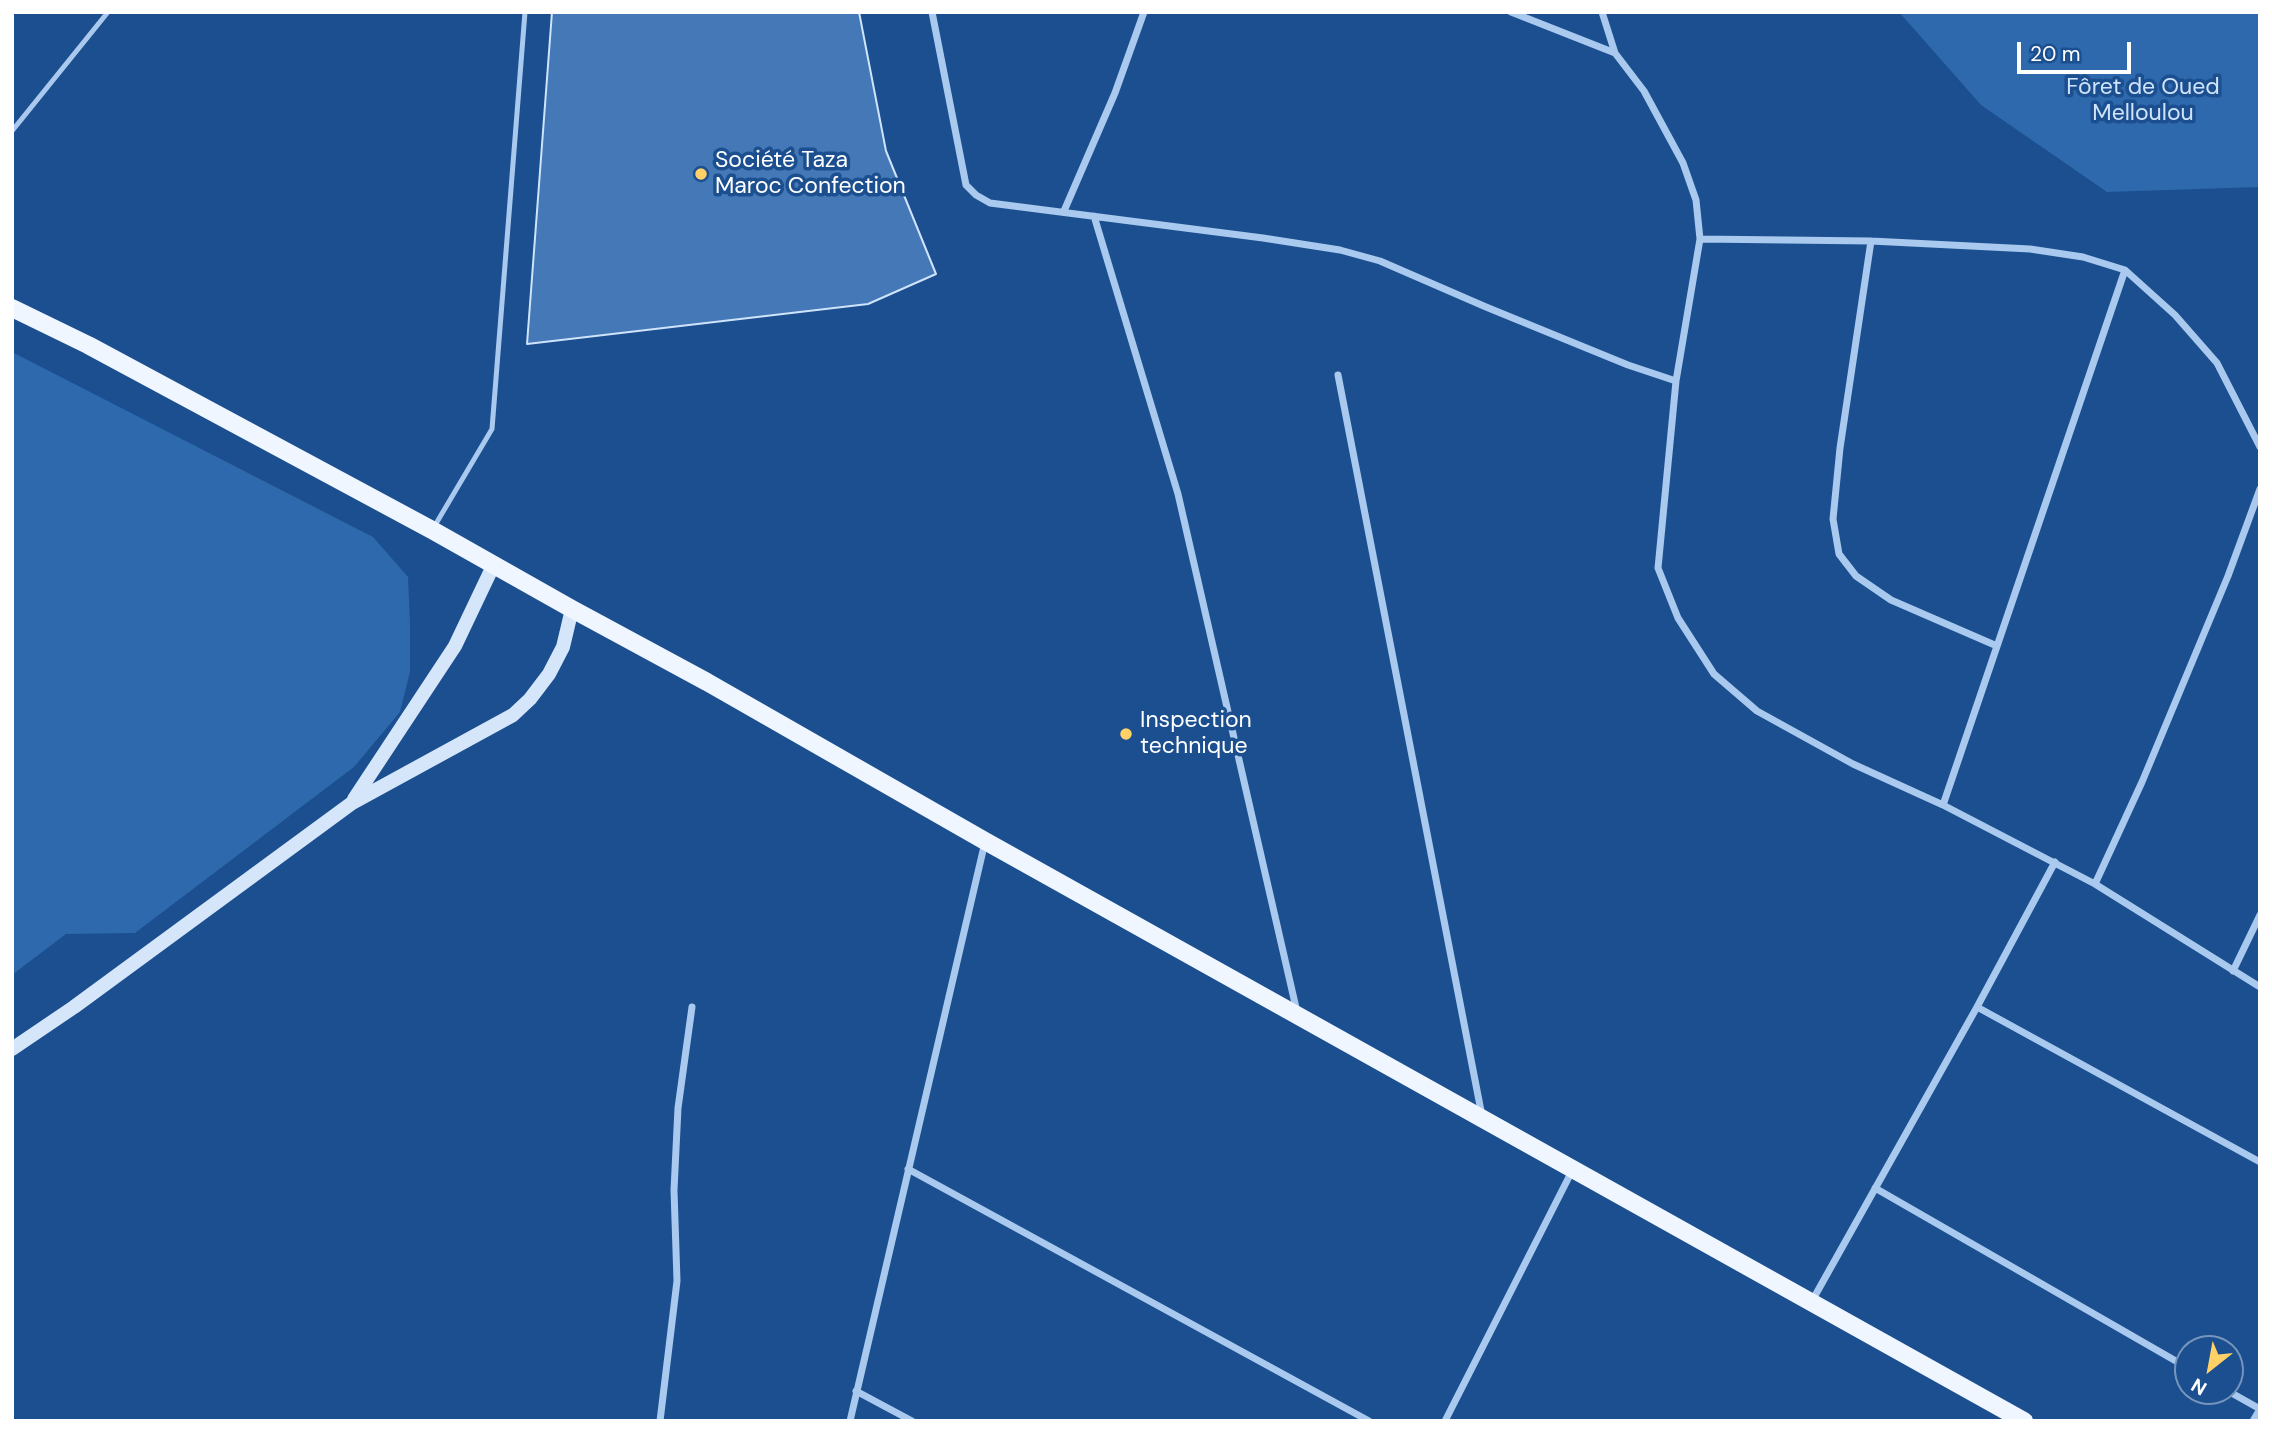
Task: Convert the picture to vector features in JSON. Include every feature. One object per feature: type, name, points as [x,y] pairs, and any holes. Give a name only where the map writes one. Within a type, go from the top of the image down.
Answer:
[{"type":"main road","points":[[12,308],[88,345],[494,564],[2024,1421]]},
{"type":"street","points":[[932,12],[967,185],[976,195],[990,203],[1263,238],[1380,261],[1628,365],[1676,381]]},
{"type":"street","points":[[1064,211],[1115,93],[1144,12]]},
{"type":"street","points":[[1511,12],[1615,53]]},
{"type":"street","points":[[1602,12],[1615,53],[1644,91],[1683,163],[1696,200],[1700,239],[1676,381],[1658,568],[1678,618],[1714,674],[1757,711],[1853,764],[1943,805],[2055,862],[2260,986]]},
{"type":"street","points":[[1094,216],[1178,494],[1297,1016]]},
{"type":"street","points":[[1700,239],[1871,241],[2030,249],[2083,257],[2125,270],[2175,315],[2217,363],[2260,447]]},
{"type":"street","points":[[1871,241],[1833,519],[1839,554],[1856,576],[1891,600],[1997,646]]},
{"type":"street","points":[[1943,805],[2125,270]]},
{"type":"street","points":[[1338,375],[1482,1118]]},
{"type":"street","points":[[2095,884],[2158,745],[2228,576],[2260,489]]},
{"type":"street","points":[[352,803],[455,646],[494,564]]},
{"type":"street","points":[[12,1049],[74,1007],[352,803],[513,715],[530,699],[549,674],[563,647],[572,609]]},
{"type":"street","points":[[850,1421],[985,841]]},
{"type":"street","points":[[1812,1301],[2055,862]]},
{"type":"street","points":[[2233,971],[2260,915]]},
{"type":"street","points":[[660,1421],[677,1281],[674,1190],[678,1108],[691,1007]]},
{"type":"street","points":[[1977,1007],[2260,1162]]},
{"type":"street","points":[[908,1169],[1369,1421]]},
{"type":"street","points":[[1445,1421],[1573,1169]]},
{"type":"street","points":[[1875,1188],[2174,1360]]},
{"type":"street","points":[[856,1391],[912,1421]]},
{"type":"street","points":[[2244,1400],[2260,1409],[2253,1421]]},
{"type":"lane","points":[[12,131],[108,12]]},
{"type":"lane","points":[[432,530],[492,429],[525,12]]},
{"type":"green space","name":"Fôret de Oued Melloulou","points":[[1899,12],[2260,12],[2260,187],[2107,192],[1981,105]]},
{"type":"green space","points":[[12,352],[373,537],[408,577],[410,672],[400,712],[354,767],[135,933],[66,934],[12,975]]},
{"type":"building","points":[[552,12],[859,12],[886,151],[936,274],[868,304],[527,344]]},
{"type":"place","name":"Société Taza Maroc Confection","points":[[701,174]]},
{"type":"place","name":"Inspection technique","points":[[1126,734]]}]
